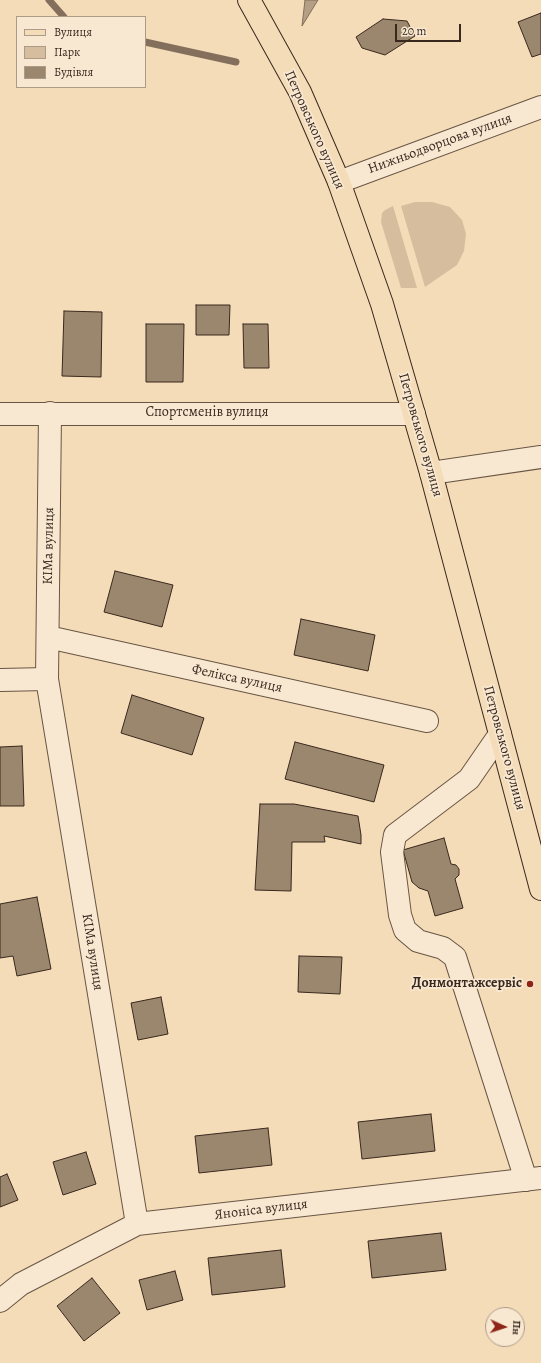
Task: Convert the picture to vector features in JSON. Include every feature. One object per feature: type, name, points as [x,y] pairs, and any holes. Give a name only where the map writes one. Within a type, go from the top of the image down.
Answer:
[{"type":"main road","name":"Петровського вулиця","points":[[249,0],[300,92],[339,182],[382,304],[431,473],[541,889]]},
{"type":"street","name":"Нижньодворцова вулиця","points":[[339,182],[541,107]]},
{"type":"street","name":"КІМа вулиця","points":[[50,413],[47,679],[137,1224]]},
{"type":"street","name":"Спортсменів вулиця","points":[[0,414],[414,414]]},
{"type":"street","points":[[431,473],[541,457]]},
{"type":"street","name":"Фелікса вулиця","points":[[48,637],[427,721]]},
{"type":"street","points":[[0,680],[47,679]]},
{"type":"street","points":[[500,734],[469,778],[395,835],[392,852],[400,915],[405,930],[418,941],[444,948],[455,957],[534,1179]]},
{"type":"street","name":"Яноніса вулиця","points":[[0,1301],[21,1284],[137,1224],[534,1179]]},
{"type":"green space","points":[[415,202],[432,202],[450,207],[462,220],[466,234],[464,251],[457,265],[425,287],[401,206]]},
{"type":"green space","points":[[393,206],[417,288],[401,288],[381,222],[382,213]]},
{"type":"shaded area","points":[[305,0],[318,0],[302,26]]},
{"type":"building","points":[[541,13],[541,54],[532,57],[518,22]]},
{"type":"building","points":[[383,19],[407,21],[415,36],[385,55],[362,48],[356,37]]},
{"type":"building","points":[[196,305],[230,305],[229,335],[196,335]]},
{"type":"building","points":[[64,311],[102,312],[101,377],[62,376]]},
{"type":"building","points":[[146,324],[184,324],[183,382],[146,382]]},
{"type":"building","points":[[243,324],[268,324],[269,368],[244,368]]},
{"type":"building","points":[[115,571],[173,585],[162,627],[104,612]]},
{"type":"building","points":[[301,619],[375,635],[368,671],[294,655]]},
{"type":"building","points":[[132,695],[204,718],[192,755],[121,733]]},
{"type":"building","points":[[295,742],[384,765],[374,802],[285,779]]},
{"type":"building","points":[[22,746],[24,806],[0,806],[0,747]]},
{"type":"building","points":[[260,804],[294,804],[358,816],[361,844],[324,836],[325,842],[292,842],[291,891],[255,890]]},
{"type":"building","points":[[444,838],[451,864],[456,865],[459,869],[459,875],[455,879],[463,908],[435,916],[428,891],[419,888],[412,882],[403,850]]},
{"type":"building","points":[[37,897],[51,969],[17,976],[13,956],[0,958],[0,904]]},
{"type":"building","points":[[299,956],[342,957],[340,994],[298,992]]},
{"type":"building","points":[[161,997],[168,1034],[138,1040],[131,1003]]},
{"type":"building","points":[[431,1114],[435,1151],[362,1159],[358,1122]]},
{"type":"building","points":[[268,1128],[272,1165],[199,1173],[195,1136]]},
{"type":"building","points":[[86,1152],[96,1184],[63,1195],[53,1162]]},
{"type":"building","points":[[7,1174],[18,1200],[0,1207],[0,1177]]},
{"type":"building","points":[[441,1233],[446,1270],[372,1278],[368,1241]]},
{"type":"building","points":[[281,1250],[285,1287],[212,1295],[208,1258]]},
{"type":"building","points":[[175,1271],[183,1300],[147,1310],[139,1280]]},
{"type":"building","points":[[92,1278],[120,1313],[84,1341],[57,1306]]},
{"type":"waterway","points":[[49,0],[63,16]]},
{"type":"waterway","points":[[146,42],[236,62]]},
{"type":"place","name":"Донмонтажсервіс","points":[[530,984]]}]
